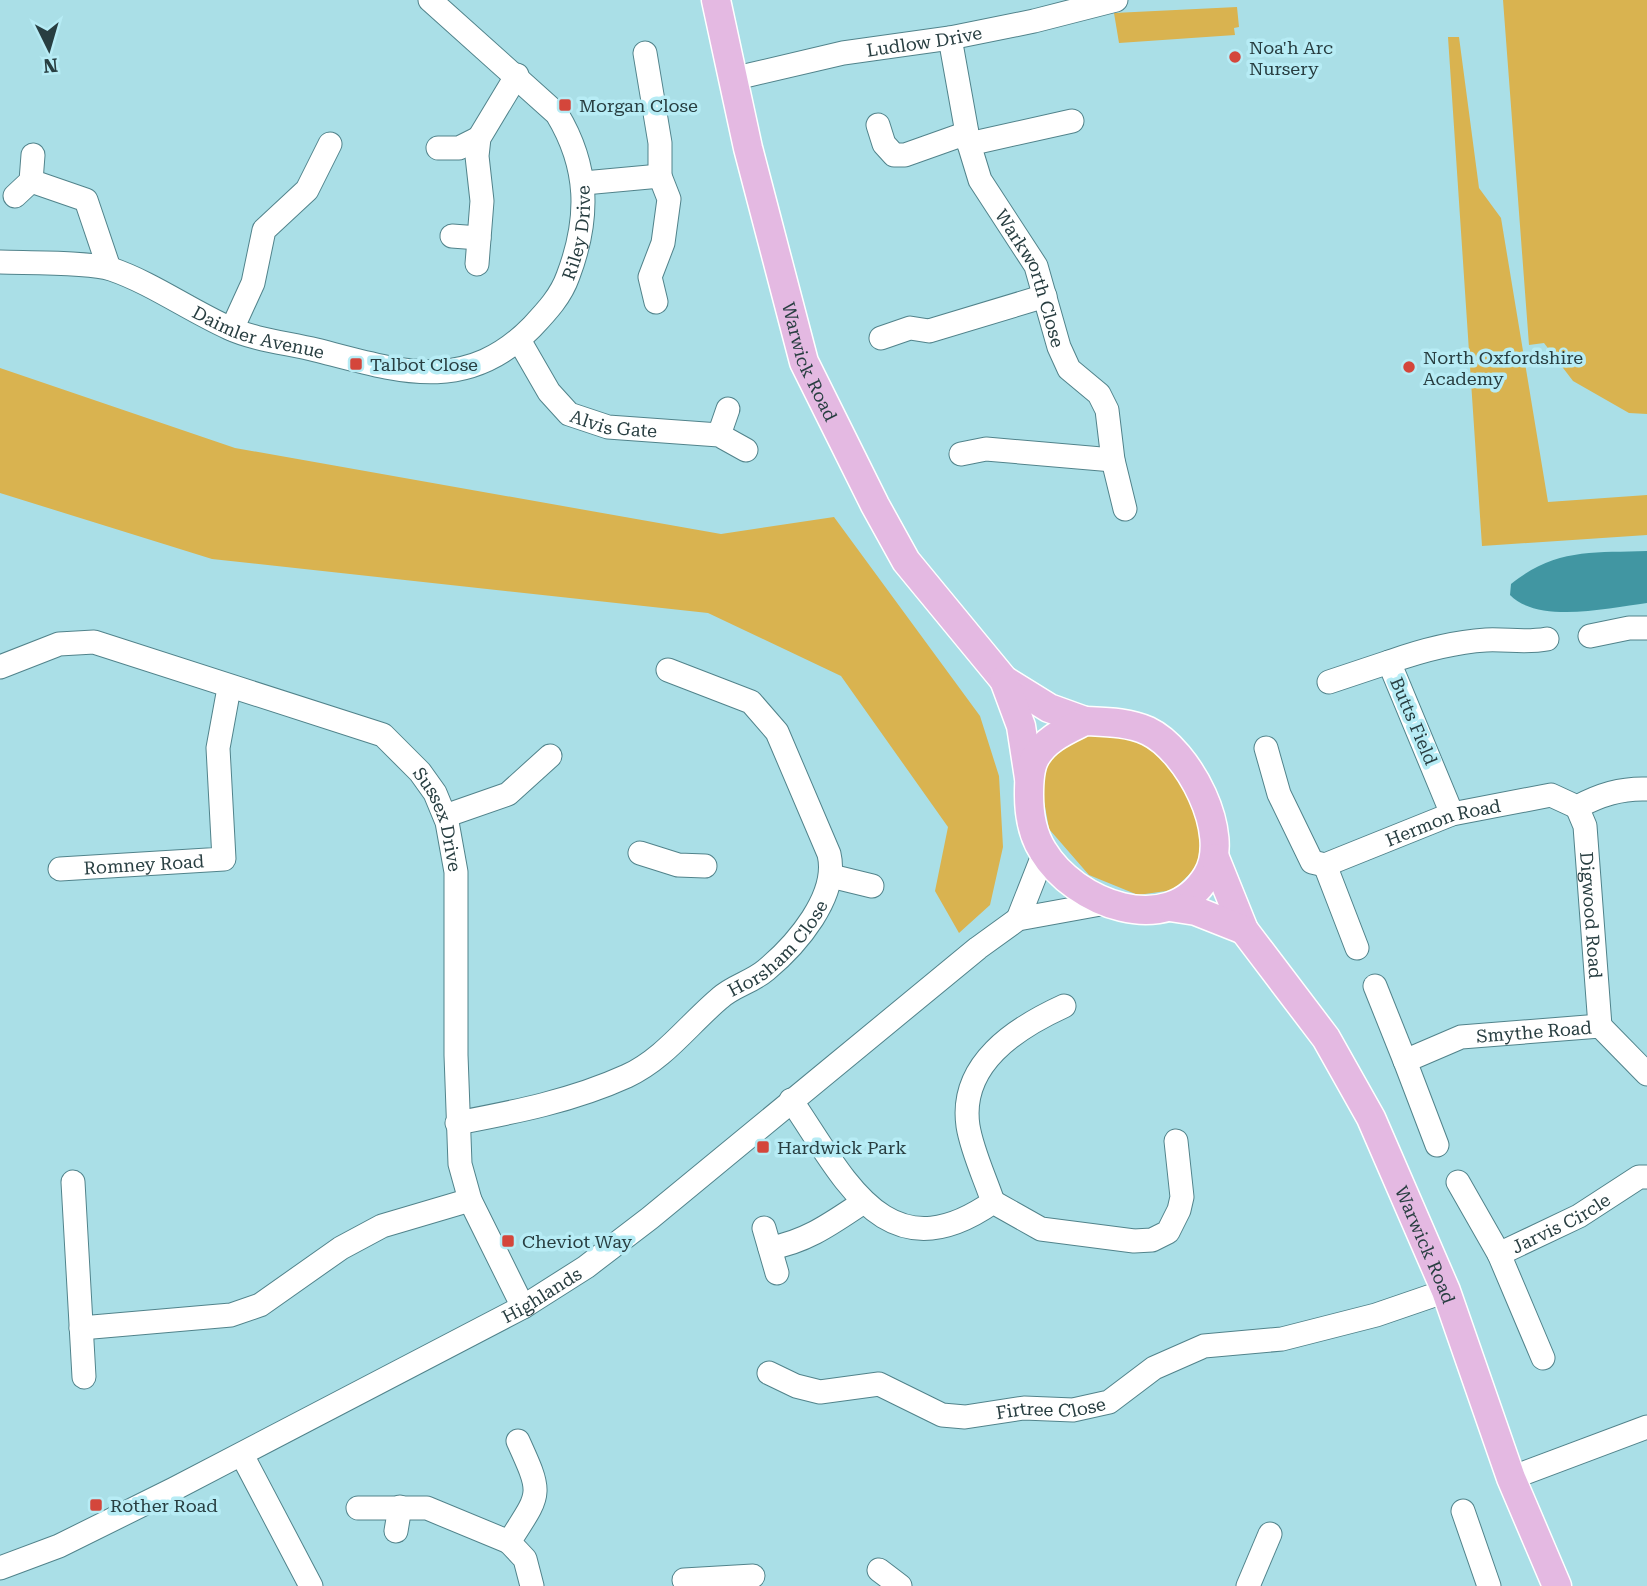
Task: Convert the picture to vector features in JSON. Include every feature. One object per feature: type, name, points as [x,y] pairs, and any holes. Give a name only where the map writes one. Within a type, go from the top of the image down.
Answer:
[{"type":"main road","name":"Warwick Road","points":[[716,0],[732,79],[804,362],[906,561],[1004,680],[1049,708],[1085,721]]},
{"type":"main road","name":"Warwick Road","points":[[1004,680],[1021,726],[1029,778]]},
{"type":"main road","points":[[1170,907],[1196,889],[1207,876],[1215,858],[1216,842],[1207,806],[1169,745],[1147,731],[1125,724],[1085,721],[1056,735],[1035,757],[1029,778],[1034,832],[1044,853],[1069,879],[1106,903],[1135,910],[1170,907],[1196,911],[1244,930]]},
{"type":"main road","name":"Warwick Road","points":[[1215,858],[1244,930],[1326,1038],[1371,1118],[1446,1291],[1511,1478],[1557,1586]]},
{"type":"street","name":"Riley Drive","points":[[430,0],[517,75],[557,114],[571,139],[584,183],[576,254],[564,288],[548,311],[519,340]]},
{"type":"street","name":"Ludlow Drive","points":[[732,79],[843,53],[950,38],[1116,0]]},
{"type":"street","name":"Warkworth Close","points":[[950,38],[968,139],[980,180],[1036,266],[1059,347],[1069,369],[1099,394],[1107,410],[1113,460],[1125,509]]},
{"type":"street","points":[[646,52],[661,98],[660,176],[669,199],[663,243],[650,277],[656,302]]},
{"type":"street","points":[[477,264],[482,201],[477,156],[479,138],[517,75]]},
{"type":"street","points":[[878,125],[884,144],[894,155],[905,155],[968,139],[1072,121]]},
{"type":"street","points":[[439,148],[458,148],[479,138]]},
{"type":"street","points":[[232,329],[253,283],[264,230],[307,190],[330,144]]},
{"type":"street","points":[[33,155],[23,188],[86,200],[109,268]]},
{"type":"street","points":[[584,183],[660,176]]},
{"type":"street","points":[[452,236],[479,238]]},
{"type":"street","name":"Daimler Avenue","points":[[0,262],[109,268],[232,329],[393,370],[436,373],[460,371],[485,362],[519,340]]},
{"type":"street","points":[[881,338],[910,328],[929,331],[1045,296]]},
{"type":"street","name":"Alvis Gate","points":[[519,340],[549,392],[569,414],[608,427],[719,435],[746,450]]},
{"type":"street","points":[[719,435],[728,409]]},
{"type":"street","points":[[961,454],[986,449],[1113,460]]},
{"type":"street","points":[[1590,636],[1629,628],[1647,628]]},
{"type":"street","name":"Butts Field","points":[[1452,814],[1389,662],[1425,649],[1487,640],[1527,643],[1547,639]]},
{"type":"street","name":"Sussex Drive","points":[[1,664],[59,644],[94,642],[229,688],[383,735],[420,772],[435,793],[454,848],[457,1123],[460,1164],[470,1200],[523,1307]]},
{"type":"street","points":[[1329,682],[1389,662]]},
{"type":"street","name":"Horsham Close","points":[[457,1123],[547,1106],[628,1076],[659,1056],[723,995],[764,972],[794,942],[812,917],[831,877],[829,854],[777,732],[751,702],[668,670]]},
{"type":"street","name":"Romney Road","points":[[60,869],[224,859],[218,748],[229,688]]},
{"type":"street","points":[[1266,748],[1279,794],[1312,862],[1325,865],[1357,948]]},
{"type":"street","points":[[444,816],[508,794],[550,756]]},
{"type":"street","points":[[1577,807],[1599,796],[1628,788],[1647,789]]},
{"type":"street","name":"Hermon Road","points":[[1325,865],[1452,814],[1551,795],[1577,807]]},
{"type":"street","name":"Digwood Road","points":[[1577,807],[1586,826],[1600,1026]]},
{"type":"street","points":[[640,853],[678,865],[705,866]]},
{"type":"street","points":[[1018,919],[1044,853]]},
{"type":"street","points":[[831,877],[872,886]]},
{"type":"street","name":"Highlands","points":[[0,1568],[59,1546],[242,1455],[523,1307],[586,1267],[650,1218],[978,948],[1018,919],[1106,903]]},
{"type":"street","points":[[1375,986],[1437,1145]]},
{"type":"street","points":[[1064,1006],[1028,1023],[1004,1042],[985,1059],[972,1085],[968,1104],[968,1126],[993,1202],[1041,1229],[1134,1241],[1152,1240],[1168,1231],[1179,1210],[1182,1197],[1175,1140]]},
{"type":"street","name":"Smythe Road","points":[[1405,1061],[1461,1037],[1600,1026],[1647,1073]]},
{"type":"street","points":[[791,1100],[862,1203],[886,1220],[913,1228],[942,1227],[972,1217],[993,1202]]},
{"type":"street","name":"Jarvis Circle","points":[[1543,1358],[1499,1254],[1579,1216],[1639,1177],[1647,1177]]},
{"type":"street","points":[[73,1182],[84,1377]]},
{"type":"street","points":[[1458,1182],[1499,1254]]},
{"type":"street","points":[[81,1328],[231,1315],[260,1305],[341,1248],[382,1226],[470,1200]]},
{"type":"street","points":[[778,1273],[767,1238],[791,1245],[819,1232],[862,1203]]},
{"type":"street","name":"Firtree Close","points":[[769,1373],[796,1386],[820,1392],[879,1384],[942,1415],[965,1417],[1024,1408],[1073,1410],[1109,1402],[1154,1368],[1204,1346],[1282,1339],[1376,1315],[1446,1291]]},
{"type":"street","points":[[1511,1478],[1647,1427]]},
{"type":"street","points":[[509,1542],[536,1500],[532,1473],[518,1441]]},
{"type":"street","points":[[242,1455],[311,1586]]},
{"type":"street","points":[[396,1531],[400,1507]]},
{"type":"street","points":[[358,1508],[427,1507],[509,1542],[525,1559],[532,1586]]},
{"type":"street","points":[[1463,1511],[1489,1586]]},
{"type":"street","points":[[1248,1586],[1270,1534]]},
{"type":"street","points":[[879,1570],[900,1586]]},
{"type":"street","points":[[684,1580],[715,1583],[753,1576]]},
{"type":"shaded area","points":[[1503,0],[1647,0],[1647,414],[1629,413],[1573,381],[1544,343],[1529,345]]},
{"type":"shaded area","points":[[1237,7],[1239,27],[1234,28],[1235,35],[1119,43],[1114,13]]},
{"type":"shaded area","points":[[1448,37],[1459,37],[1479,188],[1501,218],[1548,502],[1647,495],[1647,535],[1482,546]]},
{"type":"shaded area","points":[[0,368],[235,448],[721,534],[834,517],[980,716],[999,776],[1003,847],[990,905],[959,933],[935,891],[948,827],[841,676],[708,613],[212,559],[0,493]]},
{"type":"shaded area","points":[[1116,730],[1156,747],[1191,796],[1202,848],[1196,868],[1173,890],[1138,895],[1089,875],[1049,829],[1041,784],[1052,751],[1071,738]]},
{"type":"water","points":[[1647,551],[1647,603],[1556,612],[1522,604],[1510,595],[1511,584],[1528,572],[1559,558],[1592,553]]},
{"type":"place","name":"Noa'h Arc Nursery","points":[[1235,57]]},
{"type":"place","name":"Morgan Close","points":[[565,105]]},
{"type":"place","name":"Talbot Close","points":[[356,364]]},
{"type":"place","name":"North Oxfordshire Academy","points":[[1409,367]]},
{"type":"place","name":"Hardwick Park","points":[[763,1147]]},
{"type":"place","name":"Cheviot Way","points":[[508,1241]]},
{"type":"place","name":"Rother Road","points":[[96,1505]]}]
